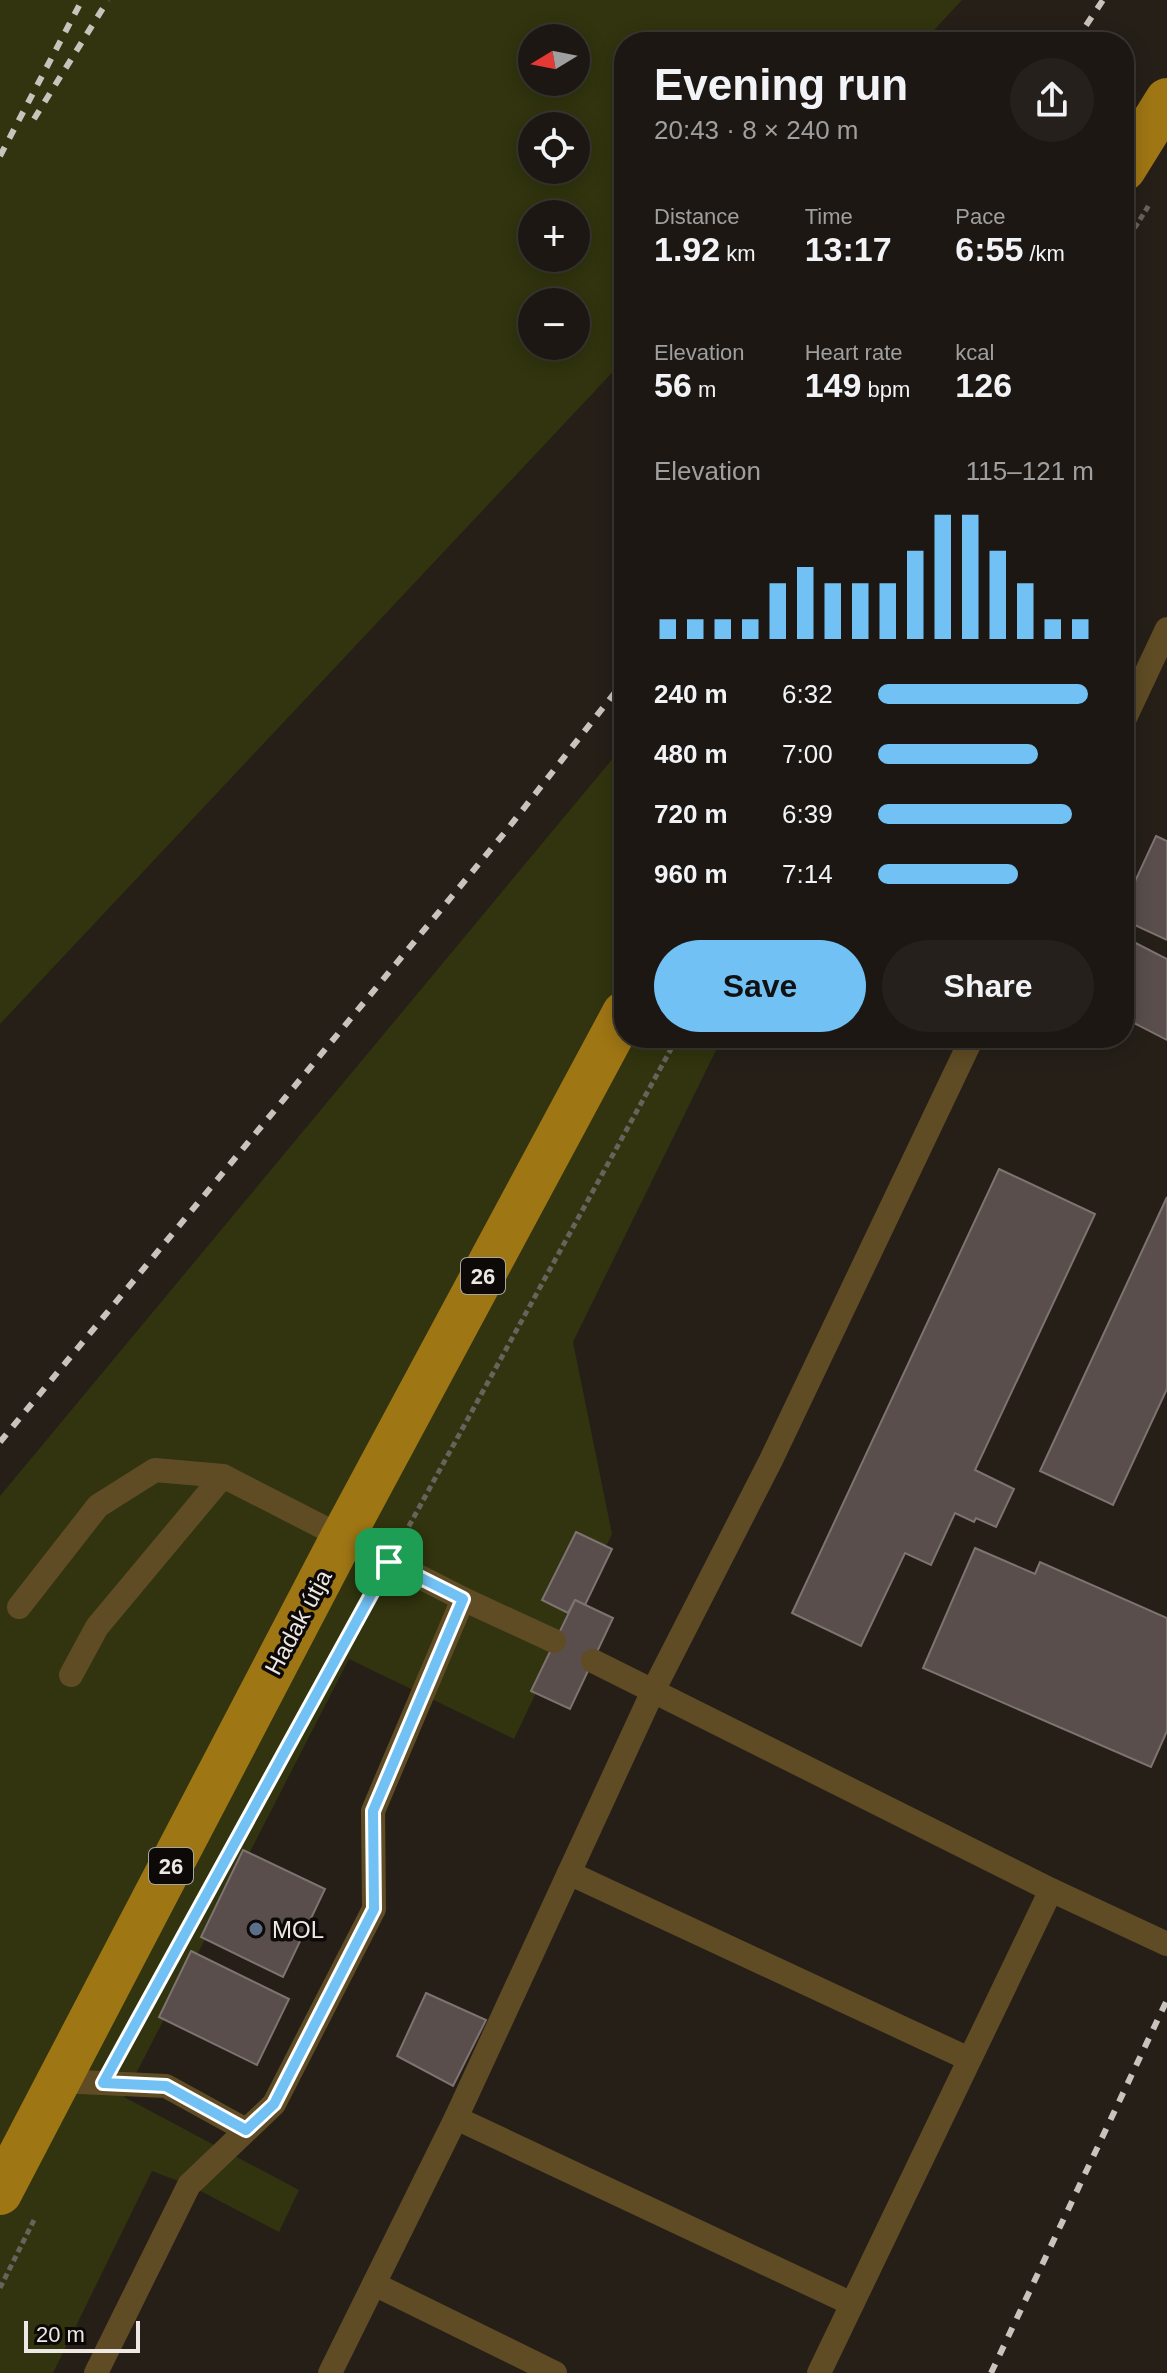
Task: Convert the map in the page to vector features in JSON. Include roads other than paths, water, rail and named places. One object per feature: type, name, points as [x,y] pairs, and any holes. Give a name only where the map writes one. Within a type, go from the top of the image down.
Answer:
[{"type":"main road","points":[[1138,184],[1167,100]]},
{"type":"main road","name":"Hadak útja","points":[[1,2189],[342,1538],[614,1032]]},
{"type":"lane","points":[[1134,699],[1167,629]]},
{"type":"lane","points":[[330,2373],[456,2118],[653,1691],[771,1460],[967,1048]]},
{"type":"lane","points":[[19,1607],[98,1506],[155,1470],[223,1476],[463,1599],[554,1641]]},
{"type":"lane","points":[[71,1675],[97,1627],[223,1476]]},
{"type":"lane","points":[[96,2373],[189,2185],[274,2104],[374,1909],[373,1811],[463,1599]]},
{"type":"lane","points":[[593,1661],[1051,1890],[1167,1944]]},
{"type":"lane","points":[[569,1873],[969,2059]]},
{"type":"lane","points":[[819,2373],[1051,1890]]},
{"type":"lane","points":[[59,2081],[166,2086],[246,2130]]},
{"type":"lane","points":[[456,2118],[852,2304]]},
{"type":"lane","points":[[374,2284],[555,2373]]},
{"type":"railway","points":[[0,156],[82,0]]},
{"type":"railway","points":[[34,119],[108,0]]},
{"type":"railway","points":[[1082,32],[1103,0]]},
{"type":"railway","points":[[0,1442],[506,831],[614,694]]},
{"type":"railway","points":[[991,2373],[1167,2000]]},
{"type":"place","name":"MOL","points":[[256,1929]]}]
